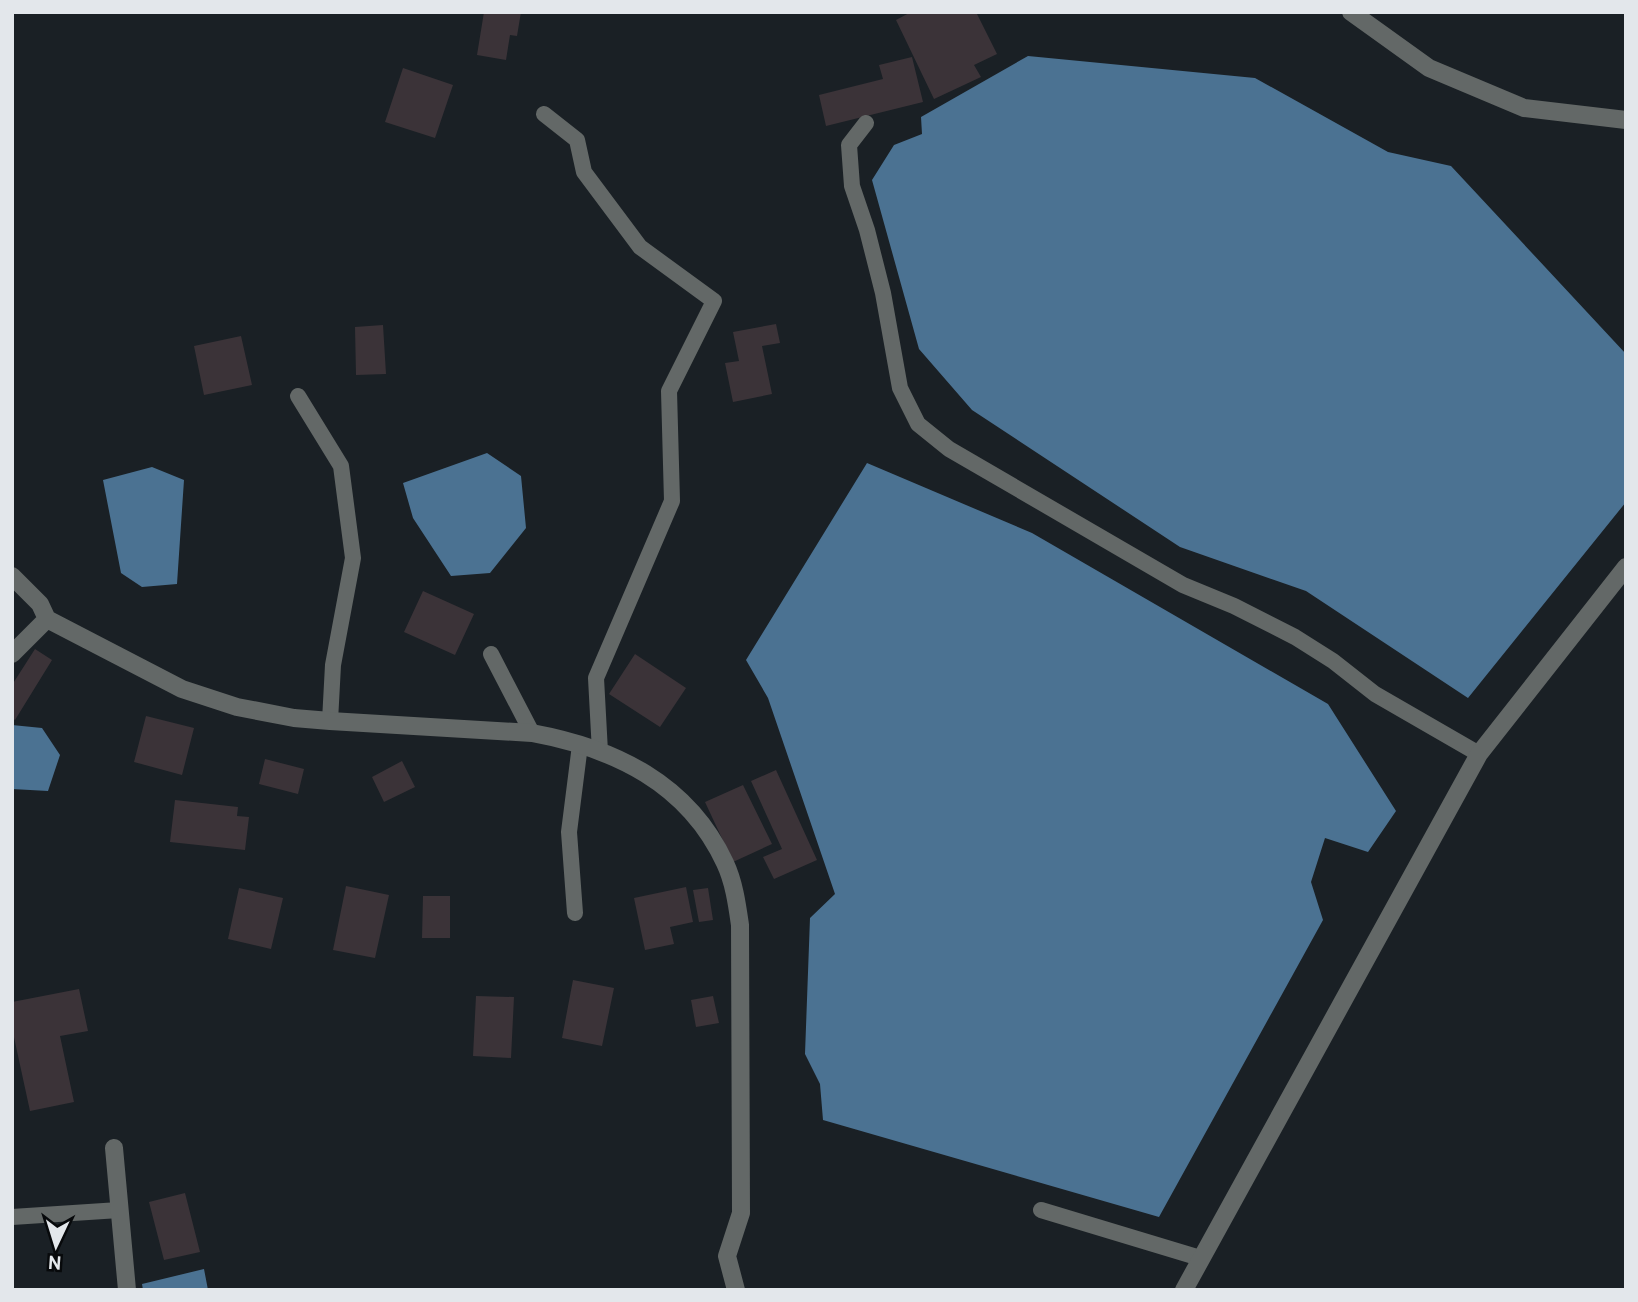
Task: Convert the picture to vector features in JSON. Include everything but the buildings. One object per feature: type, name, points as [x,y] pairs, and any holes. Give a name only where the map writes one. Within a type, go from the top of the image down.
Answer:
[{"type":"street","points":[[1351,12],[1429,68],[1524,108],[1626,120]]},
{"type":"street","points":[[1184,1290],[1479,754],[1626,567]]},
{"type":"street","points":[[12,576],[40,604],[47,619],[182,689],[237,706],[294,718],[532,733],[620,758],[660,781],[685,803],[710,834],[726,864],[740,925],[741,1213],[727,1256],[736,1290]]},
{"type":"street","points":[[12,654],[47,619]]},
{"type":"street","points":[[114,1147],[127,1290]]},
{"type":"lane","points":[[544,114],[577,140],[584,173],[640,247],[714,301],[669,391],[672,501],[596,678],[600,752]]},
{"type":"lane","points":[[866,123],[849,145],[852,186],[867,230],[883,293],[900,388],[918,424],[949,450],[1184,585],[1234,606],[1295,637],[1333,661],[1375,694],[1479,754]]},
{"type":"lane","points":[[298,396],[341,466],[353,558],[333,665],[330,721]]},
{"type":"lane","points":[[491,654],[532,733]]},
{"type":"lane","points":[[575,913],[569,832],[580,745]]},
{"type":"lane","points":[[12,1217],[119,1210]]},
{"type":"lane","points":[[1041,1210],[1200,1258]]},
{"type":"water","points":[[1028,56],[1255,78],[1388,152],[1451,166],[1626,354],[1626,502],[1468,698],[1306,591],[1180,547],[972,410],[919,349],[872,180],[894,145],[922,134],[921,117]]},
{"type":"water","points":[[487,453],[521,476],[526,528],[490,573],[451,576],[413,518],[403,483]]},
{"type":"water","points":[[867,463],[1032,533],[1328,704],[1396,811],[1368,852],[1325,838],[1311,882],[1323,920],[1159,1217],[823,1120],[820,1084],[805,1054],[810,918],[835,894],[768,698],[746,660]]},
{"type":"water","points":[[152,467],[184,480],[177,584],[142,587],[121,573],[103,480]]},
{"type":"water","points":[[12,725],[42,728],[60,755],[48,791],[12,789]]},
{"type":"water","points":[[204,1269],[208,1290],[143,1290],[142,1284]]}]
